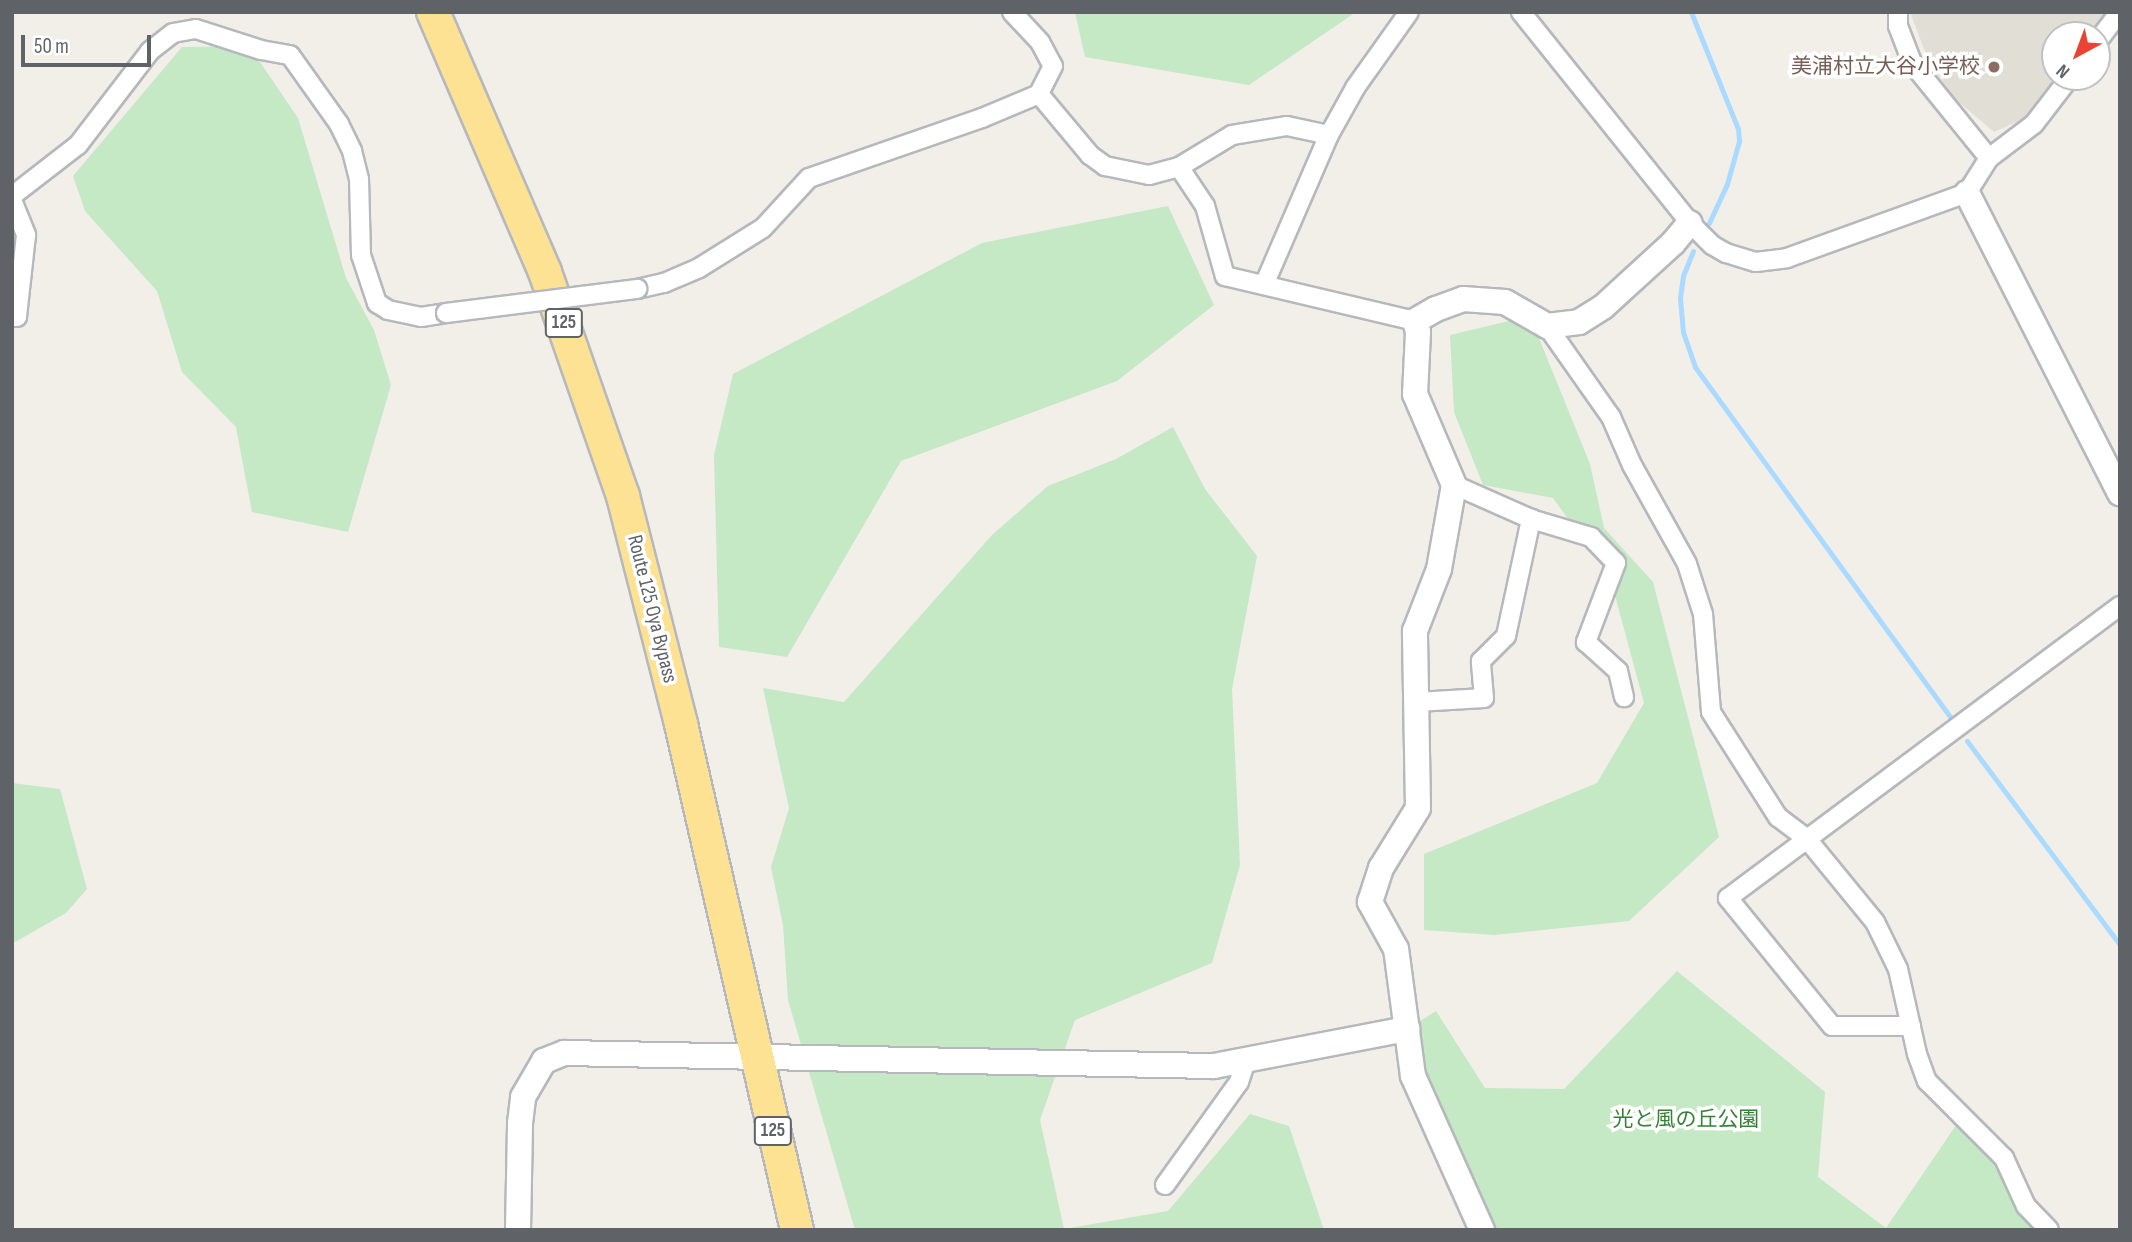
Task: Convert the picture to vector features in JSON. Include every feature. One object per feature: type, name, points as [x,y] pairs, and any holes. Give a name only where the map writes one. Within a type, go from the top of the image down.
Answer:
[{"type":"highway","name":"Route 125 Oya Bypass","points":[[433,12],[545,272],[623,496],[681,724],[797,1230]]},
{"type":"street","points":[[12,317],[17,317],[26,235],[12,198],[78,145],[150,51],[173,33],[196,29],[261,51],[290,55],[339,124],[352,151],[359,179],[361,255],[377,303],[388,310],[421,317],[664,283],[699,268],[763,228],[809,178],[982,118],[1039,94],[1053,66],[1041,42],[1012,12]]},
{"type":"street","points":[[1264,285],[1329,135],[1355,88],[1409,12]]},
{"type":"street","points":[[1521,12],[1690,222],[1712,245],[1756,262],[1787,258],[1967,193],[1989,158],[2034,124],[2059,91]]},
{"type":"street","points":[[1898,12],[1898,26],[1912,63],[1989,158]]},
{"type":"street","points":[[1039,94],[1090,155],[1105,166],[1149,174],[1179,167],[1232,135],[1287,126],[1329,135]]},
{"type":"street","points":[[1179,167],[1205,206],[1225,276],[1415,321],[1462,299],[1505,302],[1547,326],[1611,417],[1632,466],[1687,564],[1703,614],[1712,712],[1778,817],[1807,839],[1874,922],[1898,969],[1927,1081],[2004,1158],[2026,1206],[2049,1230]]},
{"type":"street","points":[[1967,193],[2120,493]]},
{"type":"street","points":[[1547,326],[1579,322],[1603,307],[1673,243],[1690,222]]},
{"type":"street","points":[[1415,321],[1418,332],[1415,394],[1454,485],[1439,569],[1415,631],[1418,808],[1381,868],[1370,902],[1396,949],[1413,1076],[1482,1230]]},
{"type":"street","points":[[1454,485],[1531,519],[1591,537],[1616,563],[1586,642],[1618,671],[1624,696]]},
{"type":"street","points":[[1416,702],[1484,698],[1481,661],[1506,636],[1531,519]]},
{"type":"street","points":[[1911,1026],[1832,1026],[1728,898],[2120,606]]},
{"type":"street","points":[[518,1230],[520,1109],[528,1087],[544,1061],[576,1051],[1214,1066],[1407,1028]]},
{"type":"street","points":[[1165,1185],[1240,1082],[1246,1060]]},
{"type":"shaded area","name":"美浦村立大谷小学校","points":[[1910,12],[2109,12],[2102,21],[2041,21],[2041,91],[2050,91],[2032,115],[1994,132],[1953,97],[1927,57]]},
{"type":"green space","points":[[1075,12],[1356,12],[1249,85],[1085,57]]},
{"type":"green space","points":[[249,46],[298,118],[346,278],[374,330],[391,385],[348,532],[252,512],[236,427],[182,372],[157,291],[85,211],[73,176],[182,47]]},
{"type":"green space","points":[[1168,206],[1214,305],[1117,381],[901,461],[787,657],[719,647],[714,455],[733,374],[982,243]]},
{"type":"green space","points":[[1530,316],[1590,464],[1604,528],[1653,582],[1719,837],[1629,921],[1494,935],[1424,930],[1424,854],[1597,783],[1644,703],[1610,577],[1553,498],[1483,485],[1454,412],[1450,335]]},
{"type":"green space","points":[[1173,427],[1205,489],[1257,556],[1232,689],[1240,865],[1212,963],[1075,1020],[1040,1120],[1064,1229],[1168,1211],[1250,1114],[1289,1126],[1324,1230],[855,1230],[788,1000],[783,925],[771,867],[789,808],[763,688],[844,702],[992,535],[1048,486],[1116,459]]},
{"type":"green space","points":[[12,783],[60,789],[87,889],[66,913],[15,942],[12,941]]},
{"type":"green space","name":"光と風の丘公園","points":[[1677,971],[1825,1092],[1818,1177],[1886,1228],[1963,1115],[2049,1230],[1482,1230],[1407,1029],[1436,1011],[1485,1088],[1564,1089]]},
{"type":"waterway","points":[[1691,12],[1738,129],[1739,141],[1727,184],[1709,223]]},
{"type":"waterway","points":[[1693,251],[1683,276],[1680,298],[1683,332],[1695,367],[1952,720]]},
{"type":"waterway","points":[[1967,741],[2120,945]]},
{"type":"place","name":"美浦村立大谷小学校","points":[[1994,67]]}]
